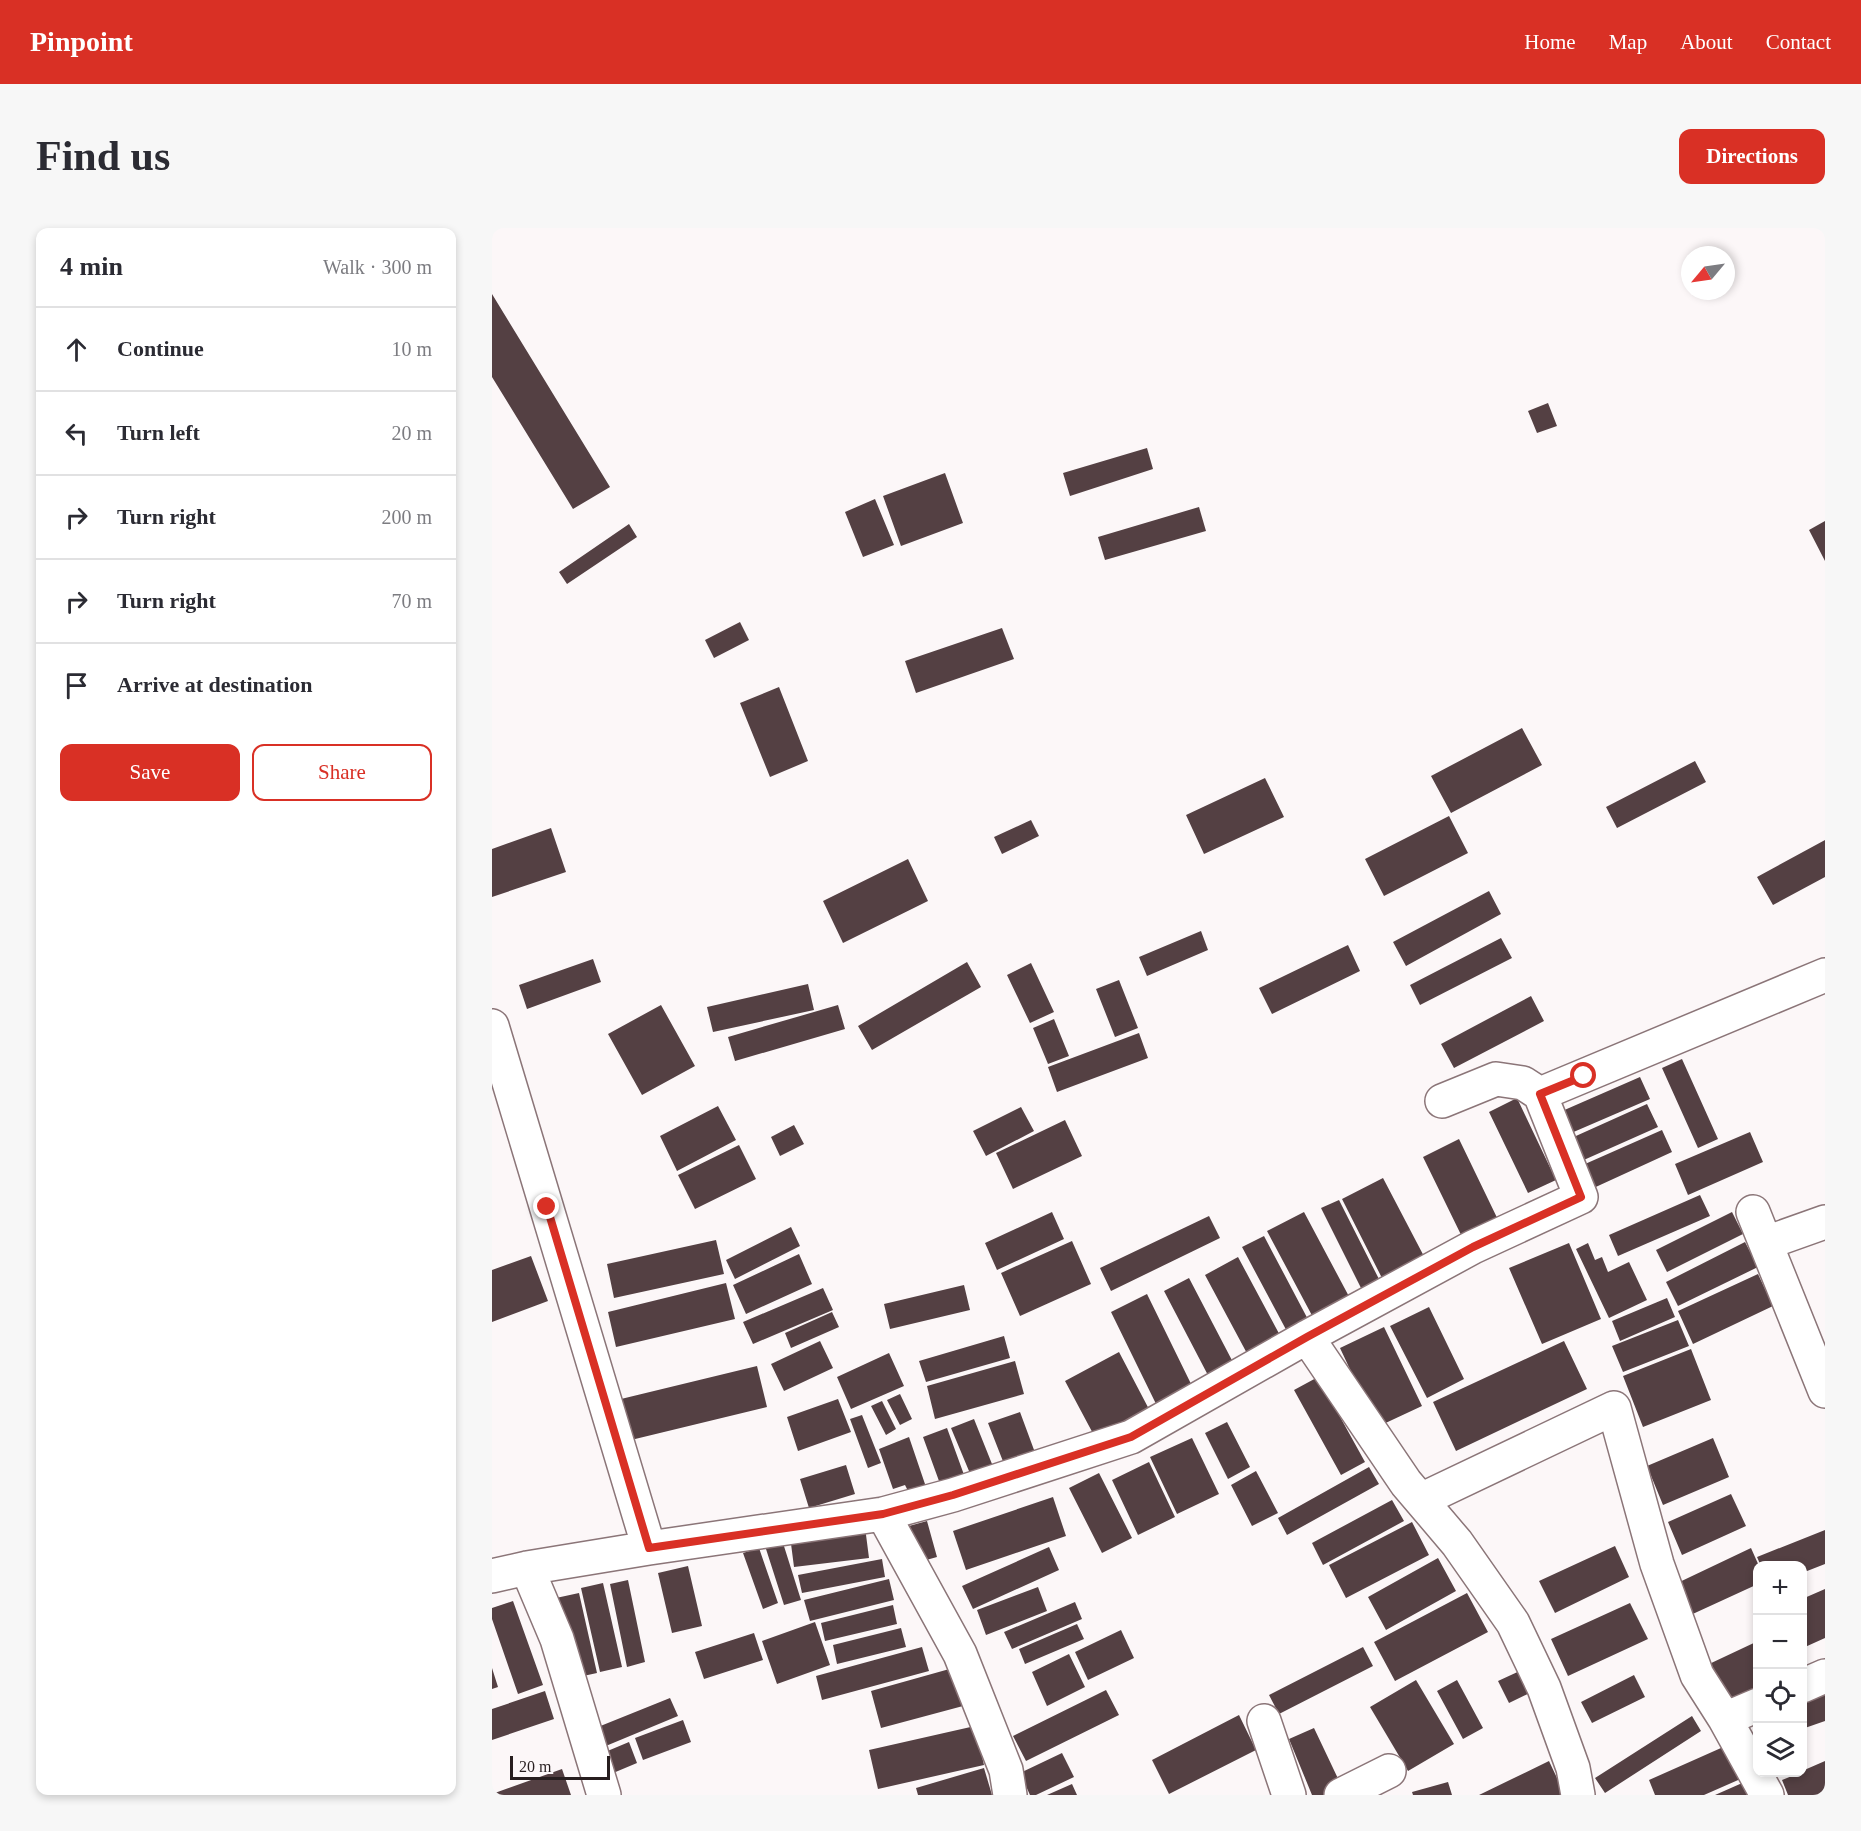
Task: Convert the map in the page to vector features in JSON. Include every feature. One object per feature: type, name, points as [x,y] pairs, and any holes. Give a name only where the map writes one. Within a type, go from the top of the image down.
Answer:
[{"type":"street","points":[[1540,1094],[1825,975]]},
{"type":"street","points":[[492,1026],[649,1548]]},
{"type":"street","points":[[492,1576],[649,1548],[883,1514],[953,1495],[1131,1437],[1307,1337],[1473,1247],[1581,1197],[1540,1094],[1523,1083],[1496,1078],[1442,1101]]},
{"type":"street","points":[[1754,1212],[1825,1391]]},
{"type":"street","points":[[1766,1243],[1825,1222]]},
{"type":"street","points":[[1307,1337],[1406,1483],[1456,1544],[1513,1623],[1544,1688],[1573,1768],[1578,1795]]},
{"type":"street","points":[[1421,1500],[1614,1408],[1657,1563],[1697,1675],[1725,1719],[1767,1795]]},
{"type":"street","points":[[883,1514],[960,1654],[1006,1770],[1010,1795]]},
{"type":"street","points":[[527,1568],[557,1639],[604,1795]]},
{"type":"street","points":[[1807,1684],[1825,1676]]},
{"type":"street","points":[[1725,1719],[1753,1707]]},
{"type":"street","points":[[1263,1721],[1289,1795]]},
{"type":"street","points":[[1341,1795],[1389,1771]]},
{"type":"building","points":[[492,294],[610,487],[573,509],[492,377]]},
{"type":"building","points":[[1548,403],[1557,426],[1537,433],[1528,411]]},
{"type":"building","points":[[1147,448],[1153,469],[1070,496],[1063,473]]},
{"type":"building","points":[[945,473],[963,523],[901,546],[883,496]]},
{"type":"building","points":[[875,499],[894,545],[863,557],[845,512]]},
{"type":"building","points":[[1199,507],[1206,531],[1105,560],[1098,537]]},
{"type":"building","points":[[1825,521],[1825,561],[1809,530]]},
{"type":"building","points":[[629,524],[637,537],[567,584],[559,572]]},
{"type":"building","points":[[740,622],[749,640],[714,658],[705,640]]},
{"type":"building","points":[[1002,628],[1014,659],[916,693],[905,661]]},
{"type":"building","points":[[779,687],[808,761],[770,777],[740,703]]},
{"type":"building","points":[[1522,728],[1542,765],[1451,813],[1431,776]]},
{"type":"building","points":[[1695,761],[1706,782],[1617,828],[1606,807]]},
{"type":"building","points":[[1265,778],[1284,817],[1204,854],[1186,815]]},
{"type":"building","points":[[1449,816],[1468,853],[1384,896],[1365,859]]},
{"type":"building","points":[[1031,820],[1039,836],[1002,854],[994,837]]},
{"type":"building","points":[[551,828],[566,872],[492,897],[492,849]]},
{"type":"building","points":[[1825,840],[1825,877],[1773,905],[1757,877]]},
{"type":"building","points":[[908,859],[928,901],[843,943],[823,901]]},
{"type":"building","points":[[1489,891],[1501,914],[1406,966],[1393,942]]},
{"type":"building","points":[[1201,931],[1208,950],[1147,976],[1139,957]]},
{"type":"building","points":[[1501,938],[1512,958],[1420,1005],[1410,985]]},
{"type":"building","points":[[1348,945],[1360,971],[1272,1014],[1259,988]]},
{"type":"building","points":[[593,959],[601,982],[527,1009],[519,985]]},
{"type":"building","points":[[967,962],[981,987],[872,1050],[858,1026]]},
{"type":"building","points":[[1031,963],[1054,1012],[1030,1023],[1007,975]]},
{"type":"building","points":[[1119,980],[1138,1028],[1115,1037],[1096,989]]},
{"type":"building","points":[[808,984],[814,1010],[713,1032],[707,1007]]},
{"type":"building","points":[[1531,996],[1544,1021],[1454,1068],[1441,1044]]},
{"type":"building","points":[[661,1005],[695,1066],[642,1095],[608,1034]]},
{"type":"building","points":[[838,1005],[845,1029],[735,1061],[728,1037]]},
{"type":"building","points":[[1054,1019],[1069,1056],[1048,1064],[1033,1028]]},
{"type":"building","points":[[1139,1033],[1148,1058],[1057,1092],[1048,1067]]},
{"type":"building","points":[[1682,1059],[1718,1139],[1698,1148],[1662,1068]]},
{"type":"building","points":[[1640,1077],[1650,1099],[1562,1137],[1553,1115]]},
{"type":"building","points":[[1517,1098],[1556,1180],[1528,1193],[1489,1112]]},
{"type":"building","points":[[1647,1104],[1658,1127],[1577,1163],[1567,1140]]},
{"type":"building","points":[[718,1106],[736,1140],[677,1171],[660,1136]]},
{"type":"building","points":[[1021,1107],[1034,1131],[986,1156],[973,1131]]},
{"type":"building","points":[[1065,1120],[1082,1156],[1013,1189],[996,1153]]},
{"type":"building","points":[[794,1125],[804,1144],[780,1156],[771,1137]]},
{"type":"building","points":[[1662,1130],[1672,1152],[1587,1191],[1576,1168]]},
{"type":"building","points":[[1750,1132],[1763,1162],[1688,1195],[1675,1164]]},
{"type":"building","points":[[1459,1139],[1502,1228],[1466,1245],[1423,1157]]},
{"type":"building","points":[[739,1145],[756,1179],[695,1209],[678,1175]]},
{"type":"building","points":[[1383,1178],[1428,1264],[1386,1286],[1342,1199]]},
{"type":"building","points":[[1700,1195],[1710,1216],[1618,1256],[1609,1235]]},
{"type":"building","points":[[1339,1200],[1386,1293],[1368,1302],[1321,1208]]},
{"type":"building","points":[[1052,1212],[1064,1239],[997,1270],[985,1243]]},
{"type":"building","points":[[1304,1212],[1353,1304],[1316,1323],[1267,1231]]},
{"type":"building","points":[[1732,1212],[1743,1234],[1667,1272],[1656,1250]]},
{"type":"building","points":[[1209,1216],[1220,1238],[1111,1291],[1100,1268]]},
{"type":"building","points":[[791,1227],[800,1246],[735,1279],[726,1260]]},
{"type":"building","points":[[1264,1236],[1312,1327],[1291,1339],[1242,1247]]},
{"type":"building","points":[[716,1240],[724,1274],[614,1298],[607,1264]]},
{"type":"building","points":[[1072,1241],[1091,1284],[1020,1316],[1001,1273]]},
{"type":"building","points":[[1745,1242],[1758,1267],[1678,1306],[1666,1282]]},
{"type":"building","points":[[1569,1243],[1601,1319],[1542,1344],[1509,1268]]},
{"type":"building","points":[[1588,1243],[1595,1260],[1602,1257],[1608,1272],[1629,1262],[1647,1300],[1609,1318],[1576,1249]]},
{"type":"building","points":[[799,1254],[812,1284],[746,1314],[733,1285]]},
{"type":"building","points":[[531,1256],[548,1301],[492,1322],[492,1270]]},
{"type":"building","points":[[1238,1257],[1283,1341],[1250,1359],[1205,1275]]},
{"type":"building","points":[[1758,1274],[1773,1306],[1693,1344],[1678,1311]]},
{"type":"building","points":[[1189,1278],[1236,1368],[1211,1381],[1164,1291]]},
{"type":"building","points":[[726,1283],[735,1319],[616,1347],[608,1312]]},
{"type":"building","points":[[964,1285],[970,1310],[890,1329],[884,1304]]},
{"type":"building","points":[[823,1288],[833,1310],[753,1344],[743,1322]]},
{"type":"building","points":[[1147,1294],[1194,1390],[1158,1408],[1111,1312]]},
{"type":"building","points":[[1667,1298],[1675,1317],[1620,1341],[1612,1321]]},
{"type":"building","points":[[1429,1307],[1464,1379],[1427,1398],[1390,1326]]},
{"type":"building","points":[[832,1312],[839,1327],[791,1348],[785,1333]]},
{"type":"building","points":[[1678,1320],[1689,1346],[1623,1372],[1612,1346]]},
{"type":"building","points":[[1384,1327],[1422,1406],[1377,1427],[1340,1348]]},
{"type":"building","points":[[1004,1336],[1010,1358],[926,1382],[919,1361]]},
{"type":"building","points":[[820,1341],[833,1368],[784,1391],[771,1364]]},
{"type":"building","points":[[1564,1341],[1587,1389],[1456,1451],[1433,1402]]},
{"type":"building","points":[[1691,1349],[1711,1400],[1643,1427],[1623,1376]]},
{"type":"building","points":[[1119,1352],[1151,1413],[1097,1441],[1065,1381]]},
{"type":"building","points":[[889,1353],[904,1386],[851,1409],[837,1377]]},
{"type":"building","points":[[1015,1361],[1024,1394],[935,1419],[927,1386]]},
{"type":"building","points":[[757,1366],[767,1407],[631,1440],[621,1399]]},
{"type":"building","points":[[1318,1377],[1365,1462],[1341,1475],[1294,1390]]},
{"type":"building","points":[[900,1394],[912,1419],[900,1425],[887,1400]]},
{"type":"building","points":[[838,1399],[851,1432],[798,1451],[787,1417]]},
{"type":"building","points":[[882,1401],[896,1429],[886,1435],[871,1406]]},
{"type":"building","points":[[1020,1412],[1037,1458],[1006,1469],[988,1423]]},
{"type":"building","points":[[862,1415],[881,1463],[868,1468],[850,1419]]},
{"type":"building","points":[[974,1419],[996,1474],[974,1483],[951,1428]]},
{"type":"building","points":[[1227,1422],[1250,1467],[1228,1479],[1205,1433]]},
{"type":"building","points":[[947,1428],[967,1483],[943,1492],[923,1437]]},
{"type":"building","points":[[909,1437],[926,1487],[909,1493],[905,1485],[893,1489],[879,1449]]},
{"type":"building","points":[[1192,1438],[1219,1494],[1177,1514],[1150,1457]]},
{"type":"building","points":[[1713,1438],[1729,1477],[1663,1505],[1647,1466]]},
{"type":"building","points":[[1149,1462],[1175,1517],[1138,1535],[1112,1480]]},
{"type":"building","points":[[846,1465],[855,1494],[809,1508],[800,1479]]},
{"type":"building","points":[[1369,1467],[1379,1484],[1287,1535],[1278,1518]]},
{"type":"building","points":[[1256,1471],[1278,1513],[1252,1526],[1231,1485]]},
{"type":"building","points":[[1099,1473],[1132,1538],[1102,1553],[1069,1488]]},
{"type":"building","points":[[1731,1494],[1746,1526],[1682,1555],[1668,1522]]},
{"type":"building","points":[[1053,1497],[1066,1536],[966,1570],[953,1531]]},
{"type":"building","points":[[1392,1500],[1404,1521],[1323,1565],[1312,1543]]},
{"type":"building","points":[[927,1521],[937,1557],[919,1562],[909,1526]]},
{"type":"building","points":[[1412,1522],[1429,1555],[1346,1598],[1329,1565]]},
{"type":"building","points":[[865,1527],[869,1558],[794,1567],[790,1536]]},
{"type":"building","points":[[1825,1530],[1825,1564],[1807,1571],[1807,1561],[1759,1561],[1757,1557]]},
{"type":"building","points":[[783,1543],[801,1600],[784,1605],[766,1549]]},
{"type":"building","points":[[1615,1546],[1629,1577],[1555,1613],[1539,1581]]},
{"type":"building","points":[[1049,1547],[1059,1570],[973,1609],[962,1586]]},
{"type":"building","points":[[759,1548],[778,1603],[763,1609],[743,1553]]},
{"type":"building","points":[[1751,1548],[1757,1561],[1753,1561],[1753,1586],[1684,1618],[1669,1587]]},
{"type":"building","points":[[1438,1558],[1456,1591],[1386,1630],[1368,1597]]},
{"type":"building","points":[[882,1559],[885,1577],[802,1593],[798,1575]]},
{"type":"building","points":[[688,1566],[702,1626],[672,1633],[658,1573]]},
{"type":"building","points":[[889,1579],[894,1600],[810,1621],[804,1600]]},
{"type":"building","points":[[628,1580],[645,1662],[627,1667],[610,1584]]},
{"type":"building","points":[[603,1583],[622,1667],[600,1672],[581,1588]]},
{"type":"building","points":[[1038,1587],[1047,1611],[986,1635],[977,1610]]},
{"type":"building","points":[[1825,1589],[1825,1638],[1807,1646],[1807,1615],[1807,1597]]},
{"type":"building","points":[[579,1593],[597,1673],[574,1678],[556,1598]]},
{"type":"building","points":[[1467,1593],[1488,1632],[1395,1681],[1374,1642]]},
{"type":"building","points":[[513,1601],[543,1685],[518,1694],[492,1619],[492,1608]]},
{"type":"building","points":[[1075,1602],[1082,1619],[1012,1649],[1004,1632]]},
{"type":"building","points":[[1630,1603],[1648,1639],[1568,1676],[1551,1639]]},
{"type":"building","points":[[893,1605],[897,1624],[825,1641],[821,1623]]},
{"type":"building","points":[[815,1622],[830,1665],[777,1684],[762,1641]]},
{"type":"building","points":[[1077,1624],[1084,1639],[1025,1664],[1019,1649]]},
{"type":"building","points":[[901,1628],[906,1647],[837,1664],[833,1645]]},
{"type":"building","points":[[1121,1630],[1134,1658],[1088,1680],[1075,1652]]},
{"type":"building","points":[[754,1633],[763,1660],[704,1679],[695,1652]]},
{"type":"building","points":[[1753,1643],[1753,1690],[1724,1703],[1707,1665]]},
{"type":"building","points":[[922,1647],[929,1671],[822,1700],[816,1676]]},
{"type":"building","points":[[1363,1647],[1373,1666],[1279,1714],[1269,1695]]},
{"type":"building","points":[[1069,1654],[1085,1687],[1047,1706],[1032,1672]]},
{"type":"building","points":[[492,1668],[498,1687],[492,1689]]},
{"type":"building","points":[[953,1668],[963,1706],[881,1728],[871,1691]]},
{"type":"building","points":[[1524,1669],[1534,1691],[1509,1703],[1498,1681]]},
{"type":"building","points":[[1634,1675],[1645,1697],[1592,1723],[1581,1702]]},
{"type":"building","points":[[1416,1680],[1454,1744],[1408,1771],[1370,1707]]},
{"type":"building","points":[[1457,1680],[1483,1728],[1463,1739],[1437,1691]]},
{"type":"building","points":[[1106,1690],[1119,1715],[1026,1761],[1013,1736]]},
{"type":"building","points":[[545,1691],[554,1719],[492,1740],[492,1709]]},
{"type":"building","points":[[1825,1693],[1825,1721],[1807,1727],[1807,1699]]},
{"type":"building","points":[[670,1698],[678,1716],[601,1748],[593,1729]]},
{"type":"building","points":[[1239,1715],[1256,1750],[1169,1794],[1152,1760]]},
{"type":"building","points":[[1692,1716],[1701,1731],[1605,1793],[1595,1778]]},
{"type":"building","points":[[683,1720],[691,1742],[643,1760],[635,1738]]},
{"type":"building","points":[[975,1726],[984,1765],[878,1789],[869,1750]]},
{"type":"building","points":[[1314,1728],[1342,1787],[1323,1795],[1312,1795],[1289,1739]]},
{"type":"building","points":[[629,1742],[637,1763],[606,1776],[598,1755]]},
{"type":"building","points":[[1730,1744],[1745,1777],[1704,1795],[1655,1795],[1649,1780]]},
{"type":"building","points":[[1062,1753],[1074,1777],[1036,1795],[1030,1795],[1020,1773]]},
{"type":"building","points":[[1549,1761],[1565,1795],[1479,1795]]},
{"type":"building","points":[[1825,1761],[1825,1795],[1788,1795],[1782,1780],[1790,1777],[1807,1777],[1807,1769]]},
{"type":"building","points":[[984,1768],[992,1795],[918,1795],[916,1788]]},
{"type":"building","points":[[562,1769],[571,1795],[492,1795],[492,1794]]},
{"type":"building","points":[[1749,1780],[1755,1795],[1715,1795]]},
{"type":"building","points":[[1448,1782],[1452,1795],[1413,1795],[1412,1792]]},
{"type":"building","points":[[1072,1784],[1077,1795],[1047,1795]]},
{"type":"route","points":[[547,1207],[649,1548],[883,1514],[953,1495],[1131,1437],[1307,1337],[1473,1247],[1581,1197],[1540,1094],[1584,1076]]}]
